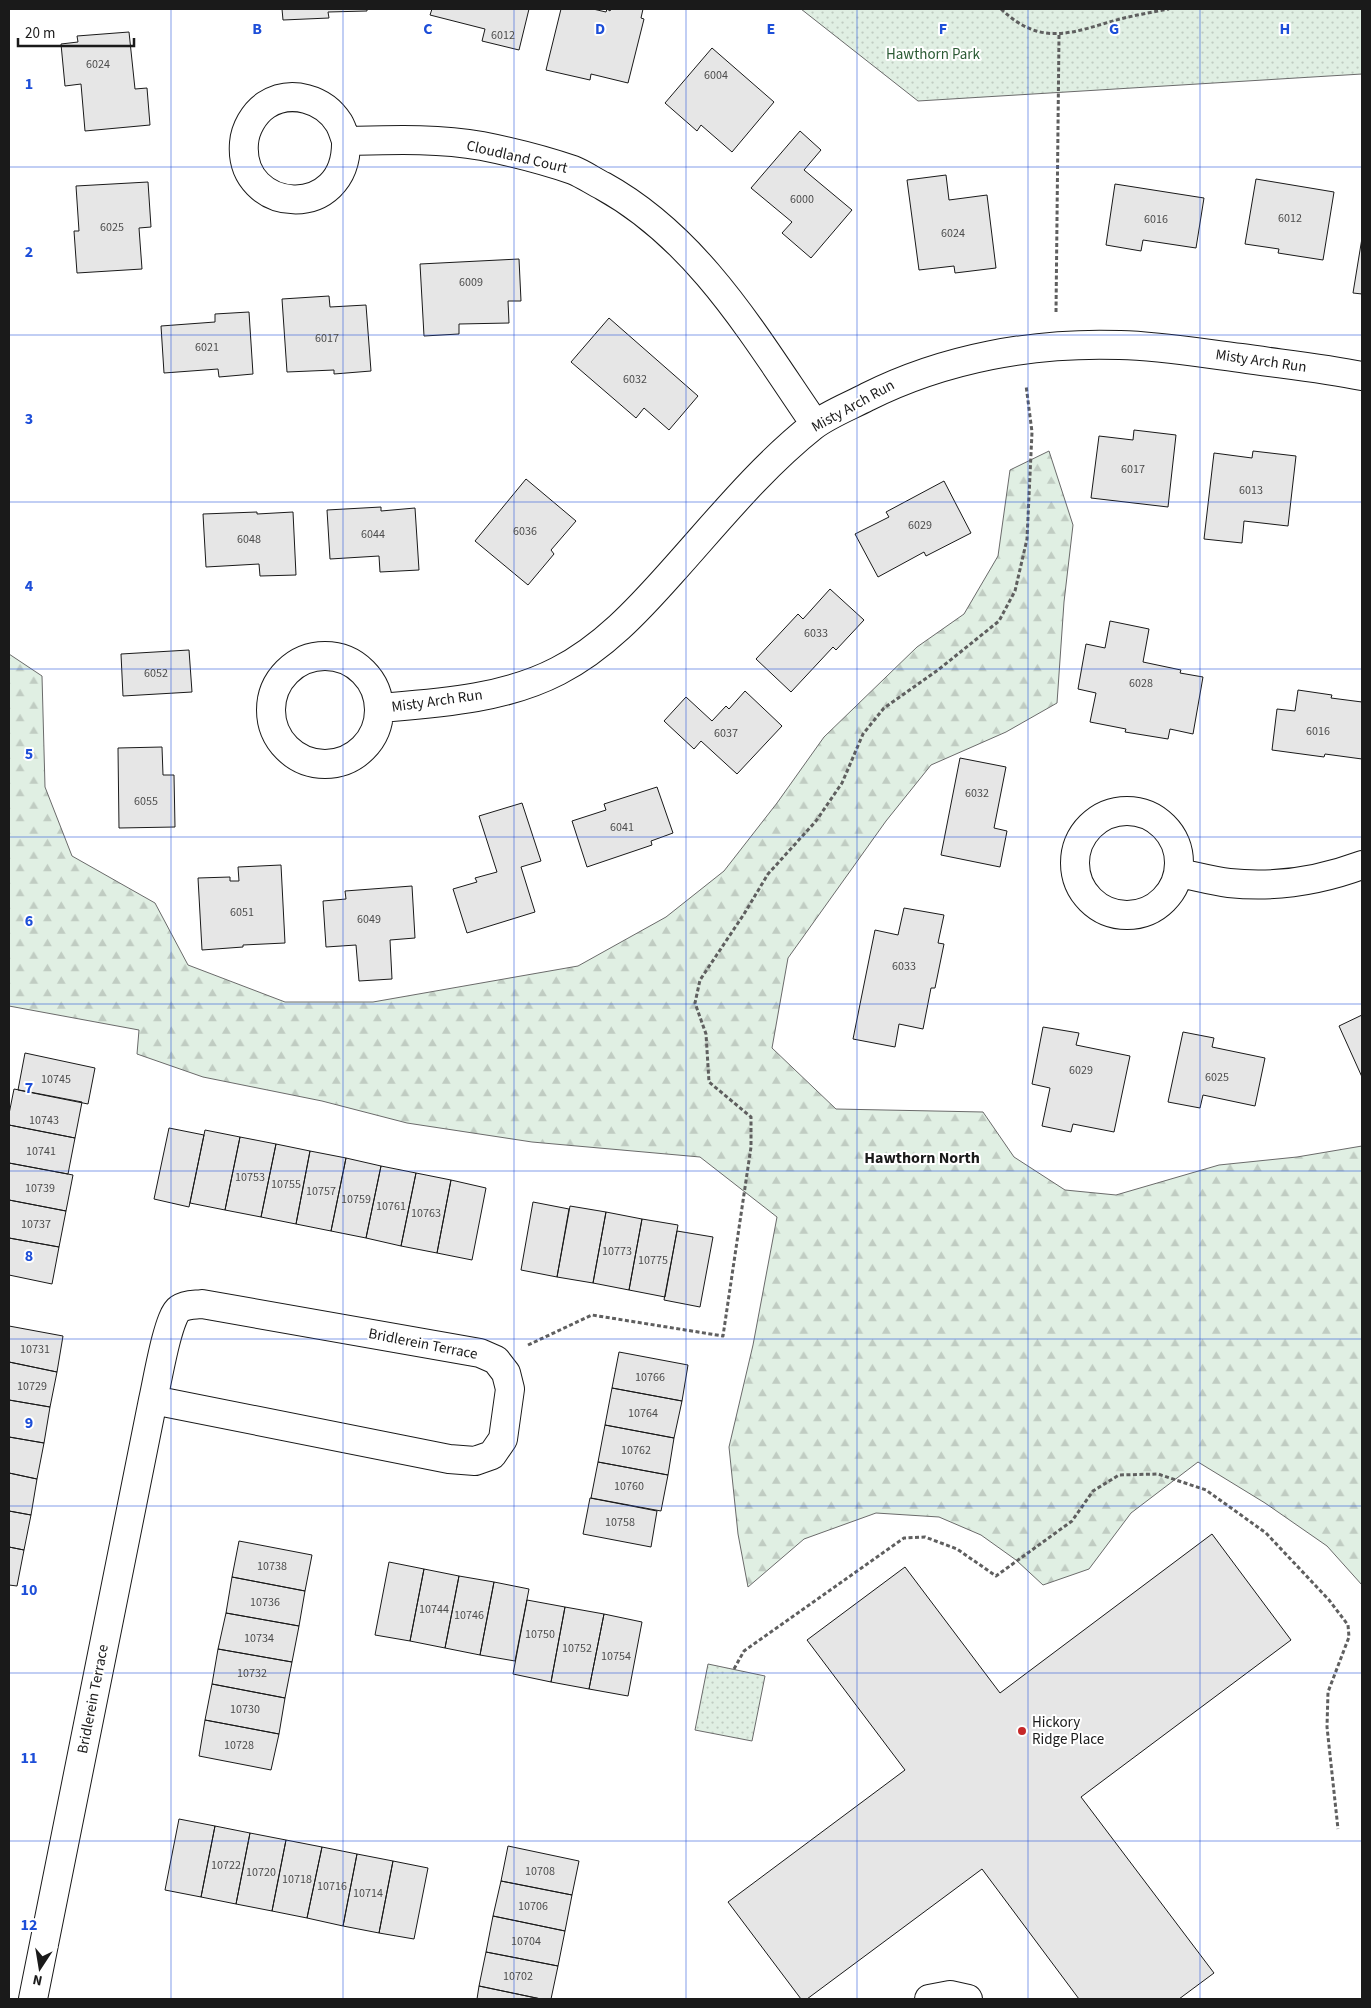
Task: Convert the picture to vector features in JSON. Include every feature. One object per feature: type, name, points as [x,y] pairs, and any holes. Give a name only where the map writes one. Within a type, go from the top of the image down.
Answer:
[{"type":"street","name":"Cloudland Court","points":[[346,141],[424,140],[481,146],[574,171],[618,195],[655,222],[692,255],[727,297],[815,424]]},
{"type":"street","name":"Misty Arch Run","points":[[380,708],[450,702],[510,689],[558,671],[603,642],[648,599],[764,470],[815,424],[900,381],[966,360],[1024,349],[1060,345],[1121,345],[1194,352],[1362,376]]},
{"type":"street","points":[[1179,873],[1229,883],[1286,884],[1331,876],[1362,865]]},
{"type":"street","name":"Bridlerein Terrace","points":[[33,1999],[153,1400],[171,1322],[178,1309],[186,1305],[202,1304],[480,1353],[496,1360],[506,1372],[510,1389],[503,1439],[492,1455],[475,1461],[449,1459],[153,1400]]},
{"type":"street","points":[[929,1999],[950,1995],[968,1999]]},
{"type":"path","points":[[1001,9],[1014,22],[1034,30],[1059,35],[1169,9]]},
{"type":"path","points":[[1059,35],[1056,309],[1060,345]]},
{"type":"path","points":[[496,1360],[592,1315],[723,1336],[751,1147],[751,1117],[709,1082],[706,1034],[695,1003],[700,980],[768,874],[816,821],[842,783],[863,734],[873,721],[884,708],[938,670],[999,621],[1015,591],[1027,539],[1032,432],[1024,349]]},
{"type":"path","points":[[734,1670],[744,1651],[904,1538],[925,1537],[957,1549],[996,1576],[1072,1521],[1093,1491],[1112,1479],[1119,1475],[1158,1474],[1206,1490],[1266,1533],[1330,1600],[1348,1625],[1349,1637],[1328,1692],[1327,1727],[1338,1829]]},
{"type":"green space","name":"Hawthorn Park","points":[[801,9],[1362,9],[1362,74],[918,101]]},
{"type":"green space","points":[[1049,451],[1073,525],[1064,602],[1057,703],[1006,732],[931,765],[886,821],[788,958],[772,1048],[836,1109],[983,1112],[1014,1157],[1065,1190],[1116,1195],[1219,1165],[1297,1157],[1362,1146],[1362,1585],[1327,1546],[1265,1503],[1198,1462],[1131,1513],[1089,1569],[1043,1585],[1016,1560],[981,1535],[939,1517],[876,1513],[804,1539],[748,1587],[738,1534],[729,1447],[753,1345],[777,1217],[700,1157],[532,1142],[407,1123],[322,1101],[203,1077],[137,1054],[139,1030],[9,1006],[9,654],[42,676],[45,787],[72,856],[155,903],[188,965],[285,1002],[373,1002],[578,966],[666,917],[724,871],[777,803],[824,737],[917,647],[964,614],[998,556],[1010,470]]},
{"type":"green space","points":[[708,1664],[765,1676],[752,1741],[695,1730]]},
{"type":"building","points":[[282,9],[367,9],[367,11],[328,12],[329,18],[283,20]]},
{"type":"building","points":[[432,9],[529,9],[519,50],[482,41],[485,29],[430,15]]},
{"type":"building","points":[[561,9],[593,9],[606,12],[607,9],[610,11],[611,9],[643,9],[641,18],[644,19],[628,83],[591,74],[590,80],[546,70]]},
{"type":"building","points":[[129,32],[135,89],[147,88],[150,125],[85,131],[81,84],[65,86],[61,44],[78,42],[77,36]]},
{"type":"building","points":[[712,48],[774,102],[732,152],[701,125],[697,131],[665,103]]},
{"type":"building","points":[[800,131],[821,150],[804,170],[852,210],[811,258],[782,233],[792,222],[751,188]]},
{"type":"building","points":[[946,175],[949,200],[987,195],[996,268],[955,273],[954,266],[919,270],[907,180]]},
{"type":"building","points":[[1256,179],[1334,192],[1323,260],[1278,253],[1279,249],[1245,244]]},
{"type":"building","points":[[148,182],[151,227],[139,228],[142,269],[77,273],[74,231],[79,231],[76,186]]},
{"type":"building","points":[[1115,184],[1204,198],[1196,248],[1143,240],[1141,251],[1106,245]]},
{"type":"building","points":[[1362,238],[1362,294],[1353,293]]},
{"type":"building","points":[[519,259],[521,301],[508,301],[509,323],[459,324],[459,334],[424,336],[420,264]]},
{"type":"building","points":[[329,296],[330,307],[366,305],[371,371],[334,374],[334,370],[287,372],[282,299]]},
{"type":"building","points":[[249,312],[253,374],[219,377],[218,369],[164,373],[161,326],[215,322],[215,314]]},
{"type":"building","points":[[609,318],[698,396],[669,430],[644,408],[636,418],[571,362]]},
{"type":"building","points":[[1134,430],[1176,435],[1168,507],[1091,498],[1099,436],[1133,440]]},
{"type":"building","points":[[1253,451],[1296,456],[1288,526],[1244,521],[1242,543],[1204,539],[1214,453],[1252,458]]},
{"type":"building","points":[[526,479],[576,521],[551,550],[554,554],[528,585],[475,541]]},
{"type":"building","points":[[944,481],[971,533],[926,556],[924,552],[878,577],[855,534],[889,517],[886,512]]},
{"type":"building","points":[[381,507],[381,511],[415,508],[419,570],[380,572],[379,556],[330,559],[327,510]]},
{"type":"building","points":[[257,512],[257,514],[293,512],[296,575],[260,576],[259,564],[206,567],[203,514]]},
{"type":"building","points":[[830,589],[864,620],[836,650],[833,647],[791,692],[756,659],[798,614],[803,619]]},
{"type":"building","points":[[1110,621],[1149,629],[1143,662],[1181,670],[1180,673],[1203,677],[1193,734],[1170,729],[1168,739],[1125,732],[1126,729],[1090,722],[1096,693],[1078,689],[1086,644],[1105,648]]},
{"type":"building","points":[[189,650],[192,692],[123,696],[121,654]]},
{"type":"building","points":[[1298,690],[1332,695],[1331,698],[1362,702],[1362,759],[1325,754],[1324,757],[1272,750],[1277,709],[1295,711]]},
{"type":"building","points":[[745,691],[782,726],[737,774],[701,741],[694,749],[664,721],[686,697],[712,721],[726,706],[729,709]]},
{"type":"building","points":[[162,747],[163,775],[174,775],[175,827],[119,828],[118,748]]},
{"type":"building","points":[[960,758],[1006,767],[994,828],[1007,831],[1000,867],[941,855]]},
{"type":"building","points":[[657,787],[673,833],[651,841],[652,845],[587,867],[572,821],[606,810],[604,804]]},
{"type":"building","points":[[522,803],[541,861],[521,867],[535,912],[467,933],[453,889],[477,882],[475,878],[497,872],[479,816]]},
{"type":"building","points":[[281,865],[285,943],[243,945],[243,947],[202,950],[198,878],[230,877],[230,881],[239,881],[238,867]]},
{"type":"building","points":[[412,886],[415,938],[390,940],[392,979],[359,981],[356,945],[326,947],[323,901],[346,899],[345,891]]},
{"type":"building","points":[[904,908],[944,915],[938,943],[944,944],[935,988],[931,988],[923,1029],[899,1024],[895,1047],[853,1039],[875,930],[898,935]]},
{"type":"building","points":[[1362,1015],[1362,1077],[1339,1026]]},
{"type":"building","points":[[1043,1027],[1079,1033],[1076,1045],[1130,1056],[1114,1132],[1073,1124],[1071,1132],[1042,1126],[1050,1088],[1032,1084]]},
{"type":"building","points":[[1183,1032],[1214,1038],[1212,1047],[1265,1058],[1255,1106],[1203,1095],[1200,1108],[1168,1102]]},
{"type":"building","points":[[25,1053],[95,1068],[88,1104],[18,1090]]},
{"type":"building","points":[[14,1089],[82,1102],[75,1138],[9,1125],[9,1114]]},
{"type":"building","points":[[9,1125],[75,1138],[68,1174],[9,1163]]},
{"type":"building","points":[[169,1128],[204,1135],[189,1207],[154,1199]]},
{"type":"building","points":[[205,1130],[240,1137],[225,1210],[190,1203]]},
{"type":"building","points":[[240,1137],[276,1144],[261,1217],[225,1210]]},
{"type":"building","points":[[276,1144],[310,1151],[296,1224],[261,1217]]},
{"type":"building","points":[[310,1151],[346,1158],[331,1231],[296,1224]]},
{"type":"building","points":[[346,1158],[381,1166],[366,1238],[331,1231]]},
{"type":"building","points":[[9,1163],[73,1175],[66,1211],[9,1200]]},
{"type":"building","points":[[381,1166],[416,1173],[401,1246],[366,1238]]},
{"type":"building","points":[[416,1173],[451,1180],[437,1253],[401,1246]]},
{"type":"building","points":[[451,1180],[486,1188],[472,1260],[437,1253]]},
{"type":"building","points":[[9,1200],[66,1211],[59,1247],[9,1238]]},
{"type":"building","points":[[533,1202],[569,1209],[557,1277],[521,1270]]},
{"type":"building","points":[[570,1206],[606,1212],[593,1283],[557,1277]]},
{"type":"building","points":[[606,1212],[642,1219],[629,1290],[593,1283]]},
{"type":"building","points":[[642,1219],[678,1225],[665,1297],[629,1290]]},
{"type":"building","points":[[677,1231],[713,1237],[700,1307],[664,1300]]},
{"type":"building","points":[[9,1238],[59,1247],[52,1284],[9,1275]]},
{"type":"building","points":[[9,1326],[63,1336],[57,1372],[9,1362]]},
{"type":"building","points":[[619,1352],[688,1365],[682,1401],[612,1388]]},
{"type":"building","points":[[9,1362],[57,1372],[50,1407],[9,1400]]},
{"type":"building","points":[[612,1388],[682,1401],[674,1438],[605,1425]]},
{"type":"building","points":[[9,1400],[50,1407],[44,1443],[9,1437]]},
{"type":"building","points":[[605,1425],[674,1438],[668,1475],[598,1462]]},
{"type":"building","points":[[9,1437],[44,1443],[37,1479],[9,1473]]},
{"type":"building","points":[[598,1462],[668,1475],[661,1511],[591,1498]]},
{"type":"building","points":[[9,1473],[37,1479],[31,1515],[9,1511]]},
{"type":"building","points":[[590,1498],[657,1511],[651,1547],[583,1534]]},
{"type":"building","points":[[9,1511],[31,1515],[24,1550],[9,1547]]},
{"type":"building","name":"Hickory Ridge Place","points":[[1212,1534],[1291,1640],[1081,1797],[1214,1973],[1179,1999],[1079,1999],[982,1869],[807,1999],[801,1999],[728,1902],[905,1770],[807,1640],[905,1567],[1000,1693]]},
{"type":"building","points":[[239,1541],[312,1555],[305,1591],[232,1577]]},
{"type":"building","points":[[9,1547],[24,1550],[17,1586],[9,1585]]},
{"type":"building","points":[[389,1562],[424,1569],[410,1641],[375,1635]]},
{"type":"building","points":[[424,1569],[459,1576],[445,1648],[410,1641]]},
{"type":"building","points":[[459,1576],[494,1582],[480,1655],[445,1648]]},
{"type":"building","points":[[232,1577],[305,1591],[299,1626],[226,1613]]},
{"type":"building","points":[[494,1582],[529,1589],[515,1661],[480,1655]]},
{"type":"building","points":[[527,1600],[565,1607],[551,1682],[513,1674]]},
{"type":"building","points":[[565,1607],[604,1614],[589,1689],[551,1682]]},
{"type":"building","points":[[226,1613],[299,1626],[292,1662],[218,1649]]},
{"type":"building","points":[[604,1614],[642,1622],[628,1696],[589,1689]]},
{"type":"building","points":[[218,1649],[292,1662],[285,1698],[212,1684]]},
{"type":"building","points":[[212,1684],[285,1698],[279,1734],[205,1720]]},
{"type":"building","points":[[205,1720],[279,1734],[271,1770],[199,1756]]},
{"type":"building","points":[[179,1819],[215,1826],[201,1897],[165,1890]]},
{"type":"building","points":[[215,1826],[250,1833],[236,1904],[201,1897]]},
{"type":"building","points":[[250,1833],[286,1840],[272,1911],[236,1904]]},
{"type":"building","points":[[286,1840],[322,1847],[307,1918],[272,1911]]},
{"type":"building","points":[[508,1846],[579,1861],[572,1895],[501,1881]]},
{"type":"building","points":[[322,1847],[357,1854],[343,1926],[307,1918]]},
{"type":"building","points":[[357,1854],[393,1861],[379,1933],[343,1926]]},
{"type":"building","points":[[393,1861],[428,1868],[414,1939],[379,1933]]},
{"type":"building","points":[[501,1881],[572,1895],[565,1931],[493,1916]]},
{"type":"building","points":[[493,1916],[565,1931],[558,1966],[486,1952]]},
{"type":"building","points":[[486,1952],[558,1966],[551,1999],[541,1999],[479,1986]]},
{"type":"building","points":[[479,1986],[541,1999],[477,1999]]},
{"type":"place","name":"Hickory Ridge Place","points":[[1022,1731]]},
{"type":"district","name":"Hawthorn North","points":[[922,1158]]}]
